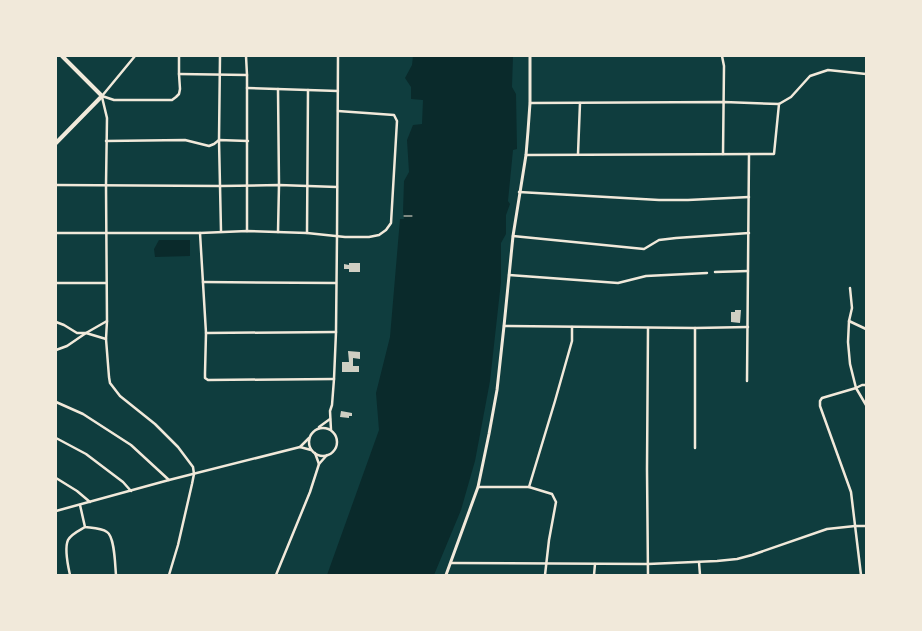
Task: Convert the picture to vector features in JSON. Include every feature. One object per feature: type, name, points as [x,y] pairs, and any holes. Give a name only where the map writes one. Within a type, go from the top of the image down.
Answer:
[{"type":"main road","points":[[56,143],[102,96],[62,56]]},
{"type":"street","points":[[102,96],[135,56]]},
{"type":"street","points":[[102,96],[114,100],[172,100],[179,94],[180,89],[179,56]]},
{"type":"street","points":[[220,56],[219,140],[221,232]]},
{"type":"street","points":[[246,56],[248,141],[247,231]]},
{"type":"street","points":[[331,430],[330,411],[332,405],[334,379],[336,332],[338,56]]},
{"type":"street","points":[[446,575],[478,487],[490,434],[497,390],[512,236],[526,154],[530,103],[530,56]]},
{"type":"street","points":[[722,56],[724,66],[723,154]]},
{"type":"street","points":[[530,103],[724,102],[779,104],[791,97],[810,76],[828,70],[866,74]]},
{"type":"street","points":[[179,74],[247,75]]},
{"type":"street","points":[[247,88],[338,91]]},
{"type":"street","points":[[278,89],[278,232]]},
{"type":"street","points":[[307,233],[308,90]]},
{"type":"street","points":[[102,96],[107,118],[106,339],[110,382],[120,396],[155,424],[178,447],[193,467],[194,474],[178,546],[169,575]]},
{"type":"street","points":[[578,154],[580,102]]},
{"type":"street","points":[[526,154],[774,154],[779,104]]},
{"type":"street","points":[[56,233],[200,233],[247,231],[307,233],[358,237],[379,235],[386,230],[391,223],[397,121],[394,115],[338,111]]},
{"type":"street","points":[[106,141],[185,140],[209,146],[219,140],[248,141]]},
{"type":"street","points":[[747,381],[749,154]]},
{"type":"street","points":[[56,185],[279,185],[337,187]]},
{"type":"street","points":[[519,192],[688,200],[749,197]]},
{"type":"street","points":[[200,233],[206,333],[205,378],[208,380],[334,379]]},
{"type":"street","points":[[512,236],[644,248],[659,240],[749,233]]},
{"type":"street","points":[[715,272],[748,271]]},
{"type":"street","points":[[508,275],[618,283],[646,276],[707,273]]},
{"type":"street","points":[[203,282],[336,283]]},
{"type":"street","points":[[56,283],[106,284]]},
{"type":"street","points":[[850,288],[852,308],[849,322],[848,342],[850,364],[856,388],[866,405]]},
{"type":"street","points":[[56,350],[67,346],[107,321]]},
{"type":"street","points":[[56,322],[77,333],[86,333],[106,339]]},
{"type":"street","points":[[849,322],[866,329]]},
{"type":"street","points":[[504,326],[648,328],[748,327]]},
{"type":"street","points":[[529,487],[572,341],[572,327]]},
{"type":"street","points":[[648,328],[648,575]]},
{"type":"street","points":[[695,328],[695,448]]},
{"type":"street","points":[[206,333],[336,332]]},
{"type":"street","points":[[861,575],[851,492],[826,424],[820,402],[822,398],[866,385]]},
{"type":"street","points":[[56,402],[83,414],[131,445],[169,480]]},
{"type":"street","points":[[300,447],[309,438],[311,433],[330,419]]},
{"type":"street","points":[[276,575],[310,492],[319,464],[327,455],[332,453],[337,444],[335,434],[331,430],[321,427],[316,429]]},
{"type":"street","points":[[56,438],[86,454],[123,482],[130,491]]},
{"type":"street","points":[[309,438],[310,447],[315,453],[319,464]]},
{"type":"street","points":[[56,511],[169,480],[300,447],[312,450]]},
{"type":"street","points":[[315,453],[319,455],[327,455]]},
{"type":"street","points":[[56,478],[77,491],[90,502]]},
{"type":"street","points":[[478,487],[529,487],[552,494],[556,502],[549,540],[545,575]]},
{"type":"street","points":[[80,505],[85,527]]},
{"type":"street","points":[[451,563],[648,564],[738,559],[827,530],[866,526]]},
{"type":"street","points":[[70,575],[66,549],[68,540],[85,527],[98,528],[107,532],[111,536],[116,575]]},
{"type":"street","points":[[699,562],[700,575]]},
{"type":"street","points":[[594,575],[595,564]]},
{"type":"path","points":[[404,216],[412,216]]},
{"type":"water","points":[[413,56],[513,56],[512,87],[516,94],[517,149],[513,150],[508,201],[510,204],[506,215],[506,234],[501,243],[501,282],[490,381],[475,461],[461,510],[434,575],[327,575],[379,430],[376,393],[390,337],[400,219],[404,219],[404,181],[409,172],[407,140],[413,125],[422,124],[423,100],[411,99],[411,87],[405,78],[412,65]]},
{"type":"water","points":[[159,240],[190,240],[190,256],[155,257],[154,249]]},
{"type":"building","points":[[349,263],[360,263],[360,272],[349,272],[349,269],[344,269],[344,264],[349,265]]},
{"type":"building","points":[[735,310],[741,310],[740,323],[731,322],[731,312],[735,312]]},
{"type":"building","points":[[348,351],[360,352],[360,359],[353,358],[353,366],[359,366],[359,372],[342,372],[342,362],[349,362]]},
{"type":"building","points":[[341,411],[352,413],[352,416],[349,416],[349,418],[340,417]]}]
